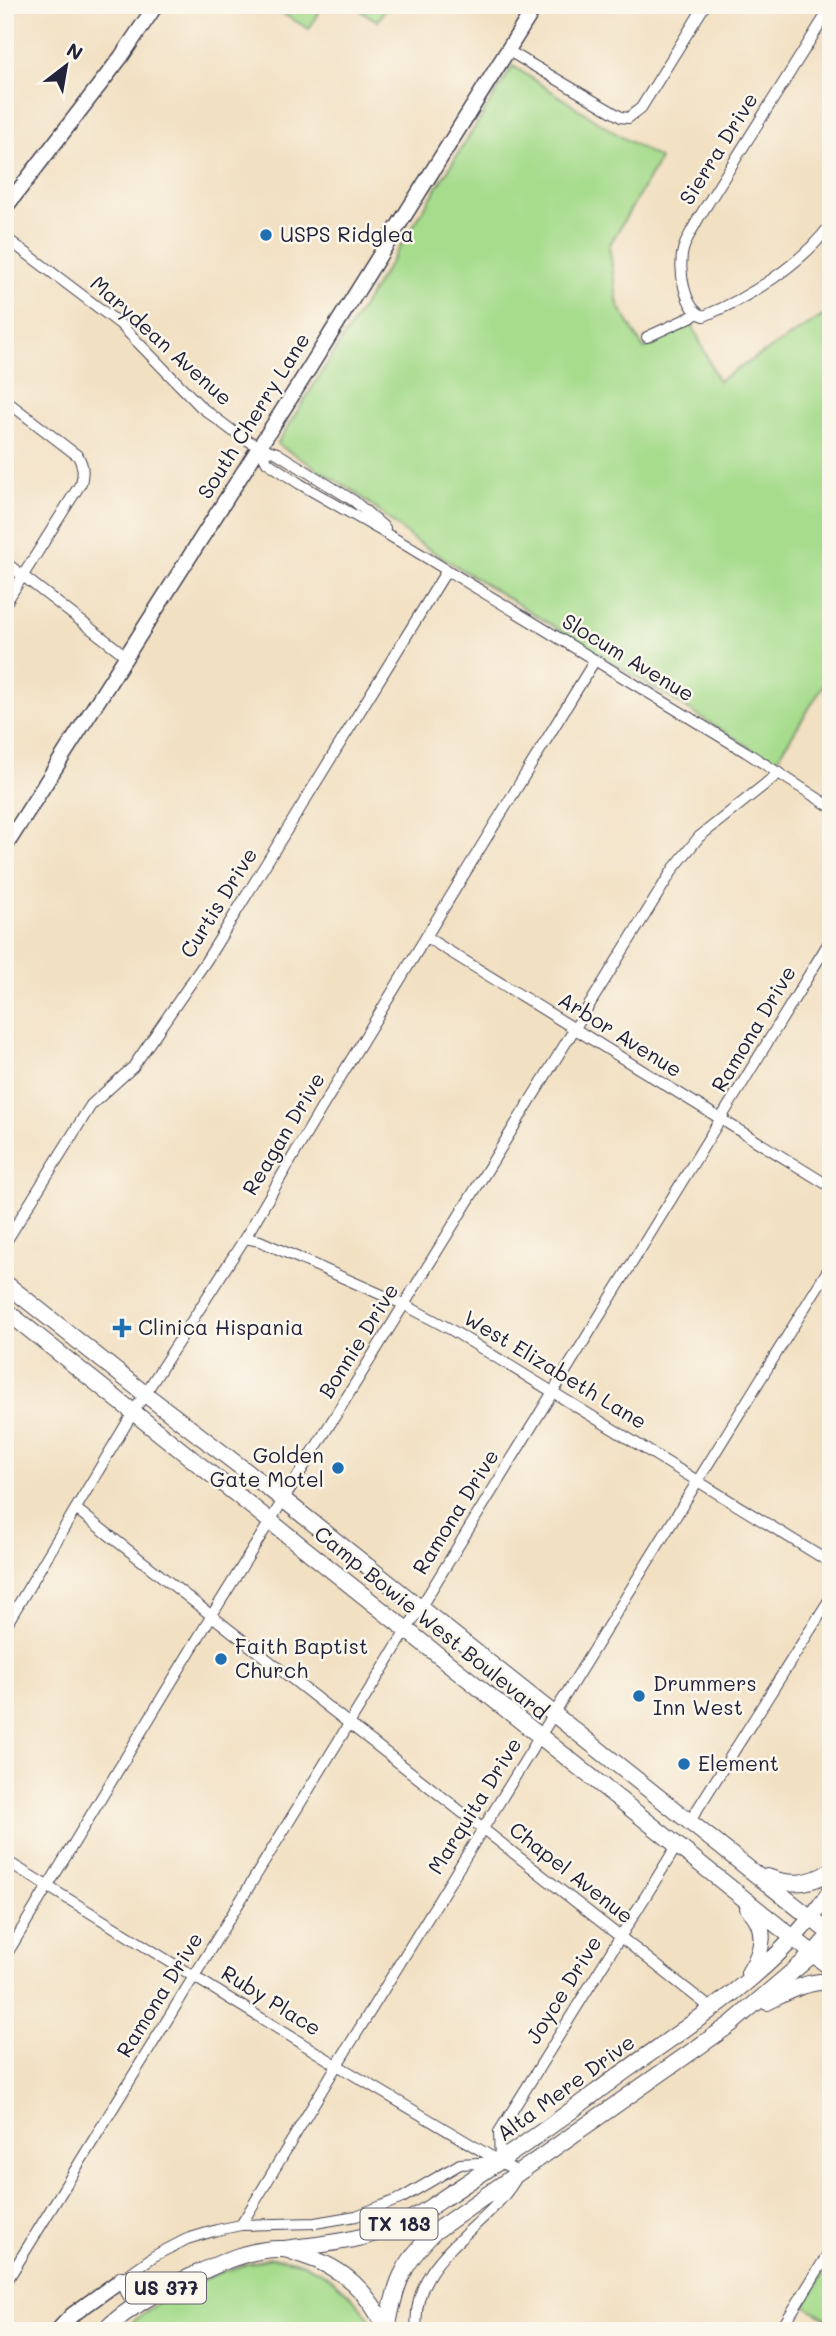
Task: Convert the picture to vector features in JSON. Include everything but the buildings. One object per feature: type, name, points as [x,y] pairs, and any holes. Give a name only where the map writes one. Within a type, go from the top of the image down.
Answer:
[{"type":"main road","name":"Camp Bowie West Boulevard","points":[[5,1283],[145,1395],[284,1500],[831,1934]]},
{"type":"main road","name":"Camp Bowie West Boulevard","points":[[5,1310],[831,1968]]},
{"type":"main road","points":[[684,1849],[753,1913],[760,1923],[763,1942],[759,1956],[739,1987]]},
{"type":"main road","points":[[732,1854],[781,1883],[798,1884],[817,1879],[831,1871]]},
{"type":"main road","name":"Alta Mere Drive","points":[[284,2249],[341,2243],[410,2220],[500,2161],[739,1987],[812,1918],[831,1890]]},
{"type":"main road","name":"Alta Mere Drive","points":[[387,2330],[394,2292],[411,2257],[434,2232],[743,2014],[813,1954],[831,1934]]},
{"type":"main road","points":[[743,2014],[793,1989],[824,1981],[831,1982]]},
{"type":"main road","name":"US 377","points":[[104,2331],[137,2305],[215,2265],[252,2253],[284,2249],[339,2270],[366,2296],[387,2330]]},
{"type":"main road","points":[[122,2279],[137,2305]]},
{"type":"street","points":[[5,208],[121,57],[156,5]]},
{"type":"street","name":"South Cherry Lane","points":[[5,847],[536,5]]},
{"type":"street","points":[[507,50],[621,117],[628,118],[641,108],[705,5]]},
{"type":"street","name":"Sierra Drive","points":[[701,315],[687,294],[681,261],[683,248],[698,219],[831,7]]},
{"type":"street","points":[[647,337],[701,315],[761,285],[810,249],[831,224]]},
{"type":"street","name":"Marydean Avenue","points":[[5,237],[120,324],[201,407],[259,447]]},
{"type":"street","points":[[5,400],[78,456],[84,473],[81,483],[5,604]]},
{"type":"street","name":"Slocum Avenue","points":[[259,447],[267,462],[595,660],[831,807]]},
{"type":"street","points":[[5,562],[126,656]]},
{"type":"street","name":"Curtis Drive","points":[[5,1242],[91,1105],[134,1067],[206,961],[447,570]]},
{"type":"street","name":"Reagan Drive","points":[[5,1627],[134,1411],[245,1238],[595,660]]},
{"type":"street","name":"Bonnie Drive","points":[[5,1957],[212,1615],[674,868],[699,837],[779,773]]},
{"type":"street","name":"Arbor Avenue","points":[[426,937],[831,1186]]},
{"type":"street","name":"Ramona Drive","points":[[5,2284],[831,939]]},
{"type":"street","name":"West Elizabeth Lane","points":[[245,1238],[261,1241],[405,1305],[450,1329],[831,1563]]},
{"type":"street","name":"Marquita Drive","points":[[241,2225],[831,1265]]},
{"type":"street","name":"Chapel Avenue","points":[[76,1509],[712,2009]]},
{"type":"street","points":[[690,1821],[831,1597]]},
{"type":"street","name":"Joyce Drive","points":[[500,2161],[499,2132],[620,1937],[684,1849]]},
{"type":"street","name":"Ruby Place","points":[[5,1860],[337,2065],[519,2173]]},
{"type":"street","points":[[57,2331],[72,2315],[154,2256],[187,2239],[241,2225],[315,2223],[356,2216],[402,2197],[460,2164],[500,2161]]},
{"type":"street","points":[[417,2331],[416,2308],[422,2287],[437,2261],[510,2190],[519,2173]]},
{"type":"street","points":[[780,2331],[831,2249]]},
{"type":"green space","points":[[268,5],[323,5],[309,29]]},
{"type":"green space","points":[[364,5],[387,5],[378,21],[361,11]]},
{"type":"green space","points":[[513,66],[660,159],[609,246],[618,305],[644,349],[692,324],[718,381],[831,311],[831,673],[775,763],[414,540],[355,492],[277,444]]},
{"type":"green space","points":[[271,2258],[304,2264],[333,2280],[358,2304],[377,2331],[122,2331],[173,2294],[211,2276]]},
{"type":"green space","points":[[831,2261],[831,2321],[804,2305]]},
{"type":"place","name":"USPS Ridglea","points":[[266,235]]},
{"type":"place","name":"Clinica Hispania","points":[[122,1328]]},
{"type":"place","name":"Golden Gate Motel","points":[[338,1468]]},
{"type":"place","name":"Faith Baptist Church","points":[[221,1659]]},
{"type":"place","name":"Drummers Inn West","points":[[639,1696]]},
{"type":"place","name":"Element","points":[[684,1764]]}]
